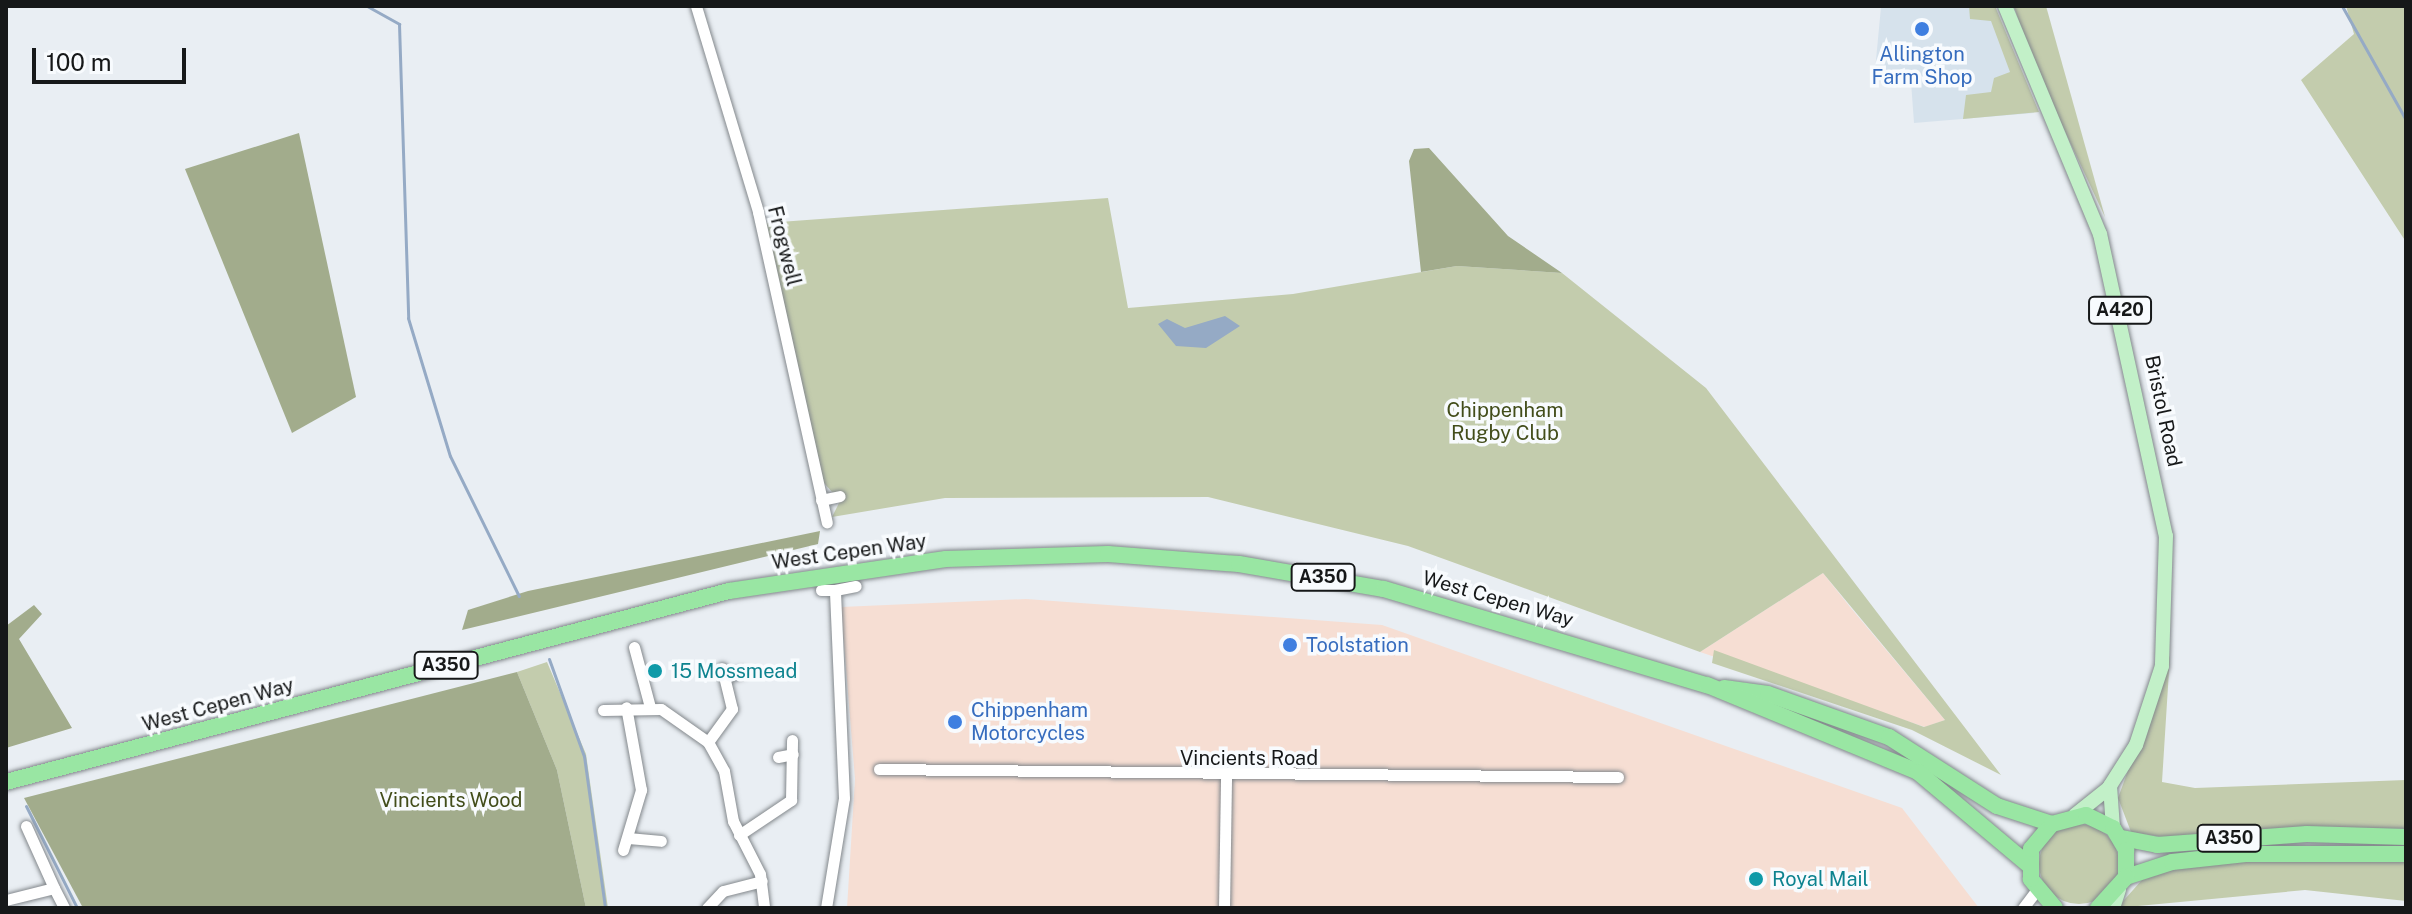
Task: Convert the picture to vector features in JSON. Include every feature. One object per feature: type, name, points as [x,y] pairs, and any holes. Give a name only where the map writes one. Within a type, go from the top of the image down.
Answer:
[{"type":"highway","name":"West Cepen Way","points":[[6,782],[729,591],[995,556],[1165,558],[1344,581],[1512,622],[1707,685],[1908,767],[2030,866]]},
{"type":"highway","name":"West Cepen Way","points":[[1707,685],[1768,694],[1889,737],[1997,806],[2052,824]]},
{"type":"highway","points":[[2055,908],[2036,891],[2030,866],[2031,849],[2052,824],[2075,815]]},
{"type":"highway","name":"A350","points":[[2075,815],[2117,833],[2157,845],[2307,834],[2406,837]]},
{"type":"highway","points":[[2098,908],[2122,883],[2117,833]]},
{"type":"highway","name":"A350","points":[[2122,883],[2233,855],[2406,854]]},
{"type":"main road","name":"Bristol Road","points":[[2005,6],[2100,234],[2166,536],[2162,666],[2136,745],[2110,786],[2075,815]]},
{"type":"main road","points":[[2110,786],[2117,833]]},
{"type":"main road","points":[[2113,908],[2122,883]]},
{"type":"street","name":"Frogwell","points":[[696,6],[755,201],[827,522]]},
{"type":"street","points":[[821,500],[840,496]]},
{"type":"street","points":[[821,590],[856,586]]},
{"type":"street","points":[[826,908],[844,798],[835,590]]},
{"type":"street","points":[[634,647],[650,707]]},
{"type":"street","points":[[708,742],[732,713],[724,673],[741,672]]},
{"type":"street","points":[[626,707],[641,784],[625,844],[661,841]]},
{"type":"street","points":[[603,710],[650,707],[708,742],[724,771],[739,835],[762,881],[764,908]]},
{"type":"street","points":[[739,835],[789,804],[792,740]]},
{"type":"street","points":[[778,757],[793,754]]},
{"type":"street","name":"Vincients Road","points":[[879,769],[1226,776],[1618,777]]},
{"type":"street","points":[[1224,908],[1226,776]]},
{"type":"street","points":[[26,826],[64,908]]},
{"type":"street","points":[[707,908],[723,891],[762,881]]},
{"type":"street","points":[[6,900],[54,888]]},
{"type":"street","points":[[2023,908],[2036,891]]},
{"type":"shaded area","points":[[1881,7],[1988,7],[2034,113],[1914,123],[1911,82],[1874,81]]},
{"type":"shaded area","points":[[1823,573],[1945,720],[1925,727],[1700,652]]},
{"type":"shaded area","points":[[1026,599],[1382,625],[1902,808],[1979,908],[847,908],[855,779],[841,607]]},
{"type":"green space","points":[[1969,6],[1995,6],[2039,112],[1963,119],[1966,95],[1991,92],[1994,78],[2010,72],[1991,21],[1970,19]]},
{"type":"green space","points":[[2014,6],[2046,6],[2105,217],[2031,59]]},
{"type":"green space","points":[[2346,6],[2406,6],[2406,242],[2301,80],[2354,34]]},
{"type":"green space","points":[[299,133],[356,397],[292,433],[185,169]]},
{"type":"green space","points":[[1429,148],[1508,236],[1562,273],[1457,266],[1421,272],[1409,161],[1414,149]]},
{"type":"green space","name":"Chippenham Rugby Club","points":[[1108,198],[1128,308],[1293,294],[1457,266],[1562,273],[1706,388],[2001,775],[1912,730],[1712,663],[1714,650],[1924,727],[1945,720],[1823,573],[1700,652],[1408,546],[1208,497],[945,498],[832,517],[840,501],[824,483],[766,223]]},
{"type":"green space","points":[[820,531],[818,544],[462,630],[468,610],[528,591]]},
{"type":"green space","points":[[34,605],[42,614],[19,639],[72,728],[6,748],[6,626]]},
{"type":"green space","points":[[2170,655],[2162,782],[2195,788],[2406,780],[2406,829],[2317,827],[2174,839],[2131,832],[2118,798]]},
{"type":"green space","points":[[547,662],[586,754],[608,908],[586,908],[557,770],[517,672]]},
{"type":"green space","name":"Vincients Wood","points":[[517,672],[557,770],[586,908],[83,908],[24,798]]},
{"type":"green space","points":[[2079,824],[2094,827],[2107,836],[2116,849],[2119,864],[2116,879],[2107,892],[2094,901],[2079,904],[2064,901],[2051,892],[2042,879],[2039,864],[2042,849],[2051,836],[2064,827]]},
{"type":"green space","points":[[2218,860],[2406,861],[2406,901],[2305,890],[2117,908],[2149,872]]},
{"type":"water","points":[[1225,316],[1240,326],[1206,348],[1176,346],[1158,324],[1167,319],[1185,328]]},
{"type":"waterway","points":[[367,6],[399,24],[408,318],[450,456],[519,596]]},
{"type":"waterway","points":[[2342,6],[2406,120]]},
{"type":"waterway","points":[[549,659],[584,756],[605,908]]},
{"type":"waterway","points":[[26,806],[77,908]]},
{"type":"place","name":"Allington Farm Shop","points":[[1922,29]]},
{"type":"place","name":"Toolstation","points":[[1290,645]]},
{"type":"place","name":"15 Mossmead","points":[[655,671]]},
{"type":"place","name":"Chippenham Motorcycles","points":[[955,722]]},
{"type":"place","name":"Royal Mail","points":[[1756,879]]}]
